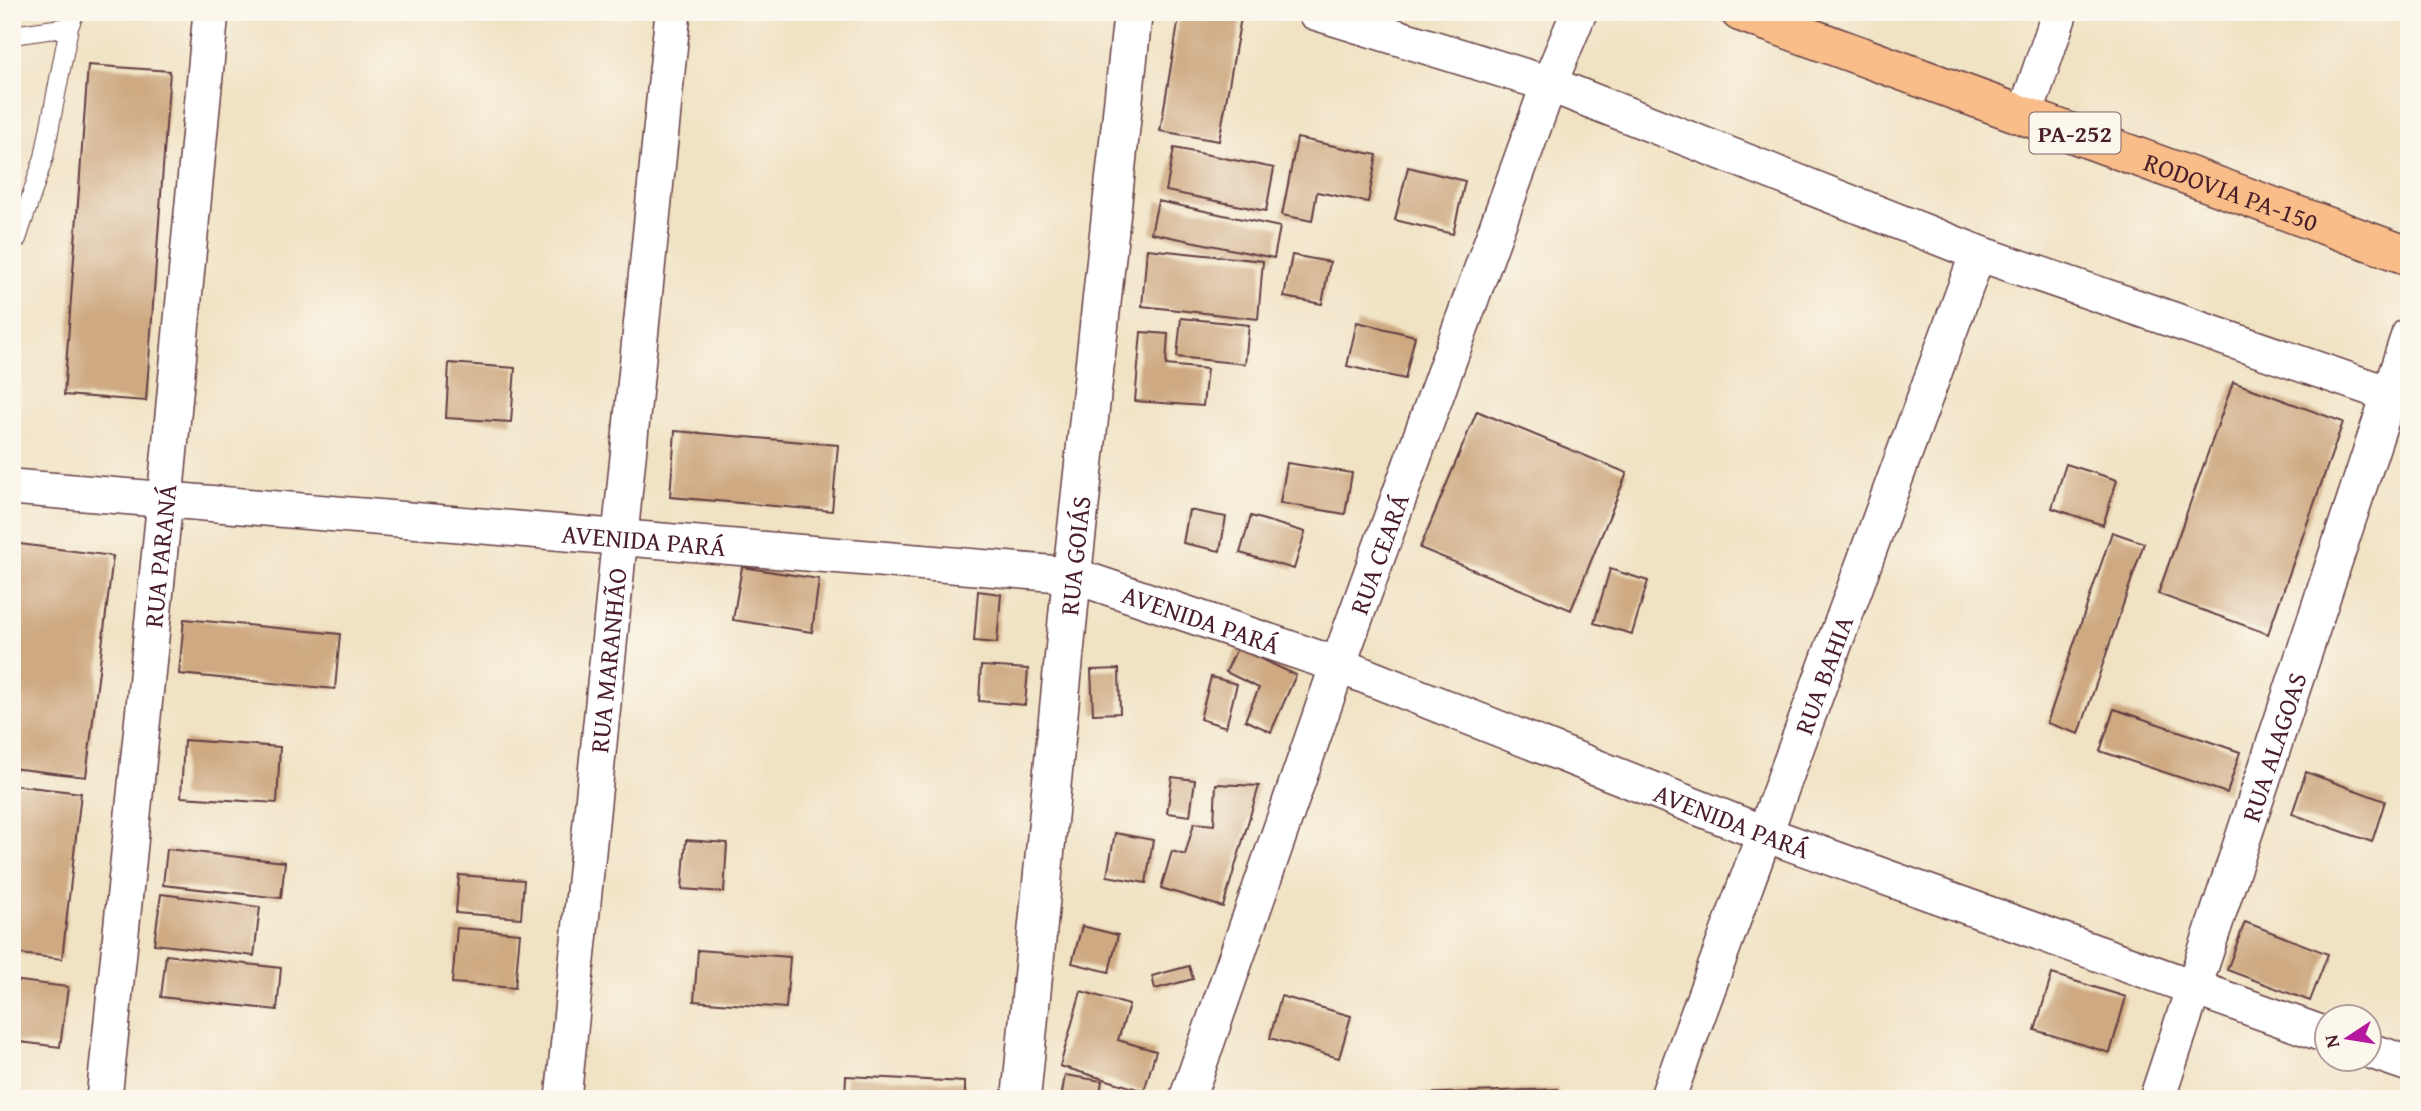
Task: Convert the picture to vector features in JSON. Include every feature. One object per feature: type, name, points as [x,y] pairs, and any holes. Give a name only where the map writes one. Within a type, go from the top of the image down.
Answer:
[{"type":"highway","name":"RODOVIA PA-150","points":[[1740,12],[2409,256]]},
{"type":"street","name":"RUA PARANÁ","points":[[104,1099],[211,12]]},
{"type":"street","name":"RUA MARANHÃO","points":[[563,1099],[673,12]]},
{"type":"street","name":"RUA GOIÁS","points":[[1021,1099],[1072,575],[1133,12]]},
{"type":"street","points":[[1315,12],[1549,84],[1979,253],[2400,398]]},
{"type":"street","name":"RUA CEARÁ","points":[[1186,1099],[1338,665],[1549,84],[1579,12]]},
{"type":"street","points":[[2025,116],[2060,12]]},
{"type":"street","name":"RUA BAHIA","points":[[1667,1099],[1979,253]]},
{"type":"street","name":"RUA ALAGOAS","points":[[2157,1099],[2400,398],[2409,335]]},
{"type":"street","name":"AVENIDA PARÁ","points":[[12,487],[1072,575],[1338,665],[1765,834],[2312,1030]]},
{"type":"street","points":[[2382,1055],[2409,1064]]},
{"type":"lane","points":[[12,35],[72,19],[44,157],[17,239],[12,241]]},
{"type":"building","points":[[1180,12],[1242,12],[1219,141],[1160,131]]},
{"type":"building","points":[[88,65],[170,71],[146,401],[64,395]]},
{"type":"building","points":[[1297,138],[1377,155],[1368,202],[1317,192],[1312,221],[1282,215]]},
{"type":"building","points":[[1174,148],[1274,168],[1266,211],[1166,191]]},
{"type":"building","points":[[1408,167],[1465,181],[1453,234],[1395,220]]},
{"type":"building","points":[[1158,201],[1280,227],[1274,258],[1151,233]]},
{"type":"building","points":[[1147,249],[1263,261],[1258,319],[1142,306]]},
{"type":"building","points":[[1292,255],[1330,262],[1322,304],[1284,297]]},
{"type":"building","points":[[1181,318],[1249,325],[1245,364],[1177,357]]},
{"type":"building","points":[[1357,322],[1415,336],[1405,379],[1347,366]]},
{"type":"building","points":[[1141,332],[1168,334],[1166,365],[1207,369],[1203,406],[1135,401]]},
{"type":"building","points":[[449,363],[515,368],[511,422],[446,418]]},
{"type":"building","points":[[2233,382],[2343,422],[2268,634],[2158,594]]},
{"type":"building","points":[[1477,411],[1627,473],[1571,610],[1420,548]]},
{"type":"building","points":[[675,431],[838,445],[832,511],[670,497]]},
{"type":"building","points":[[1287,463],[1352,473],[1345,514],[1280,503]]},
{"type":"building","points":[[2066,464],[2117,480],[2103,525],[2052,508]]},
{"type":"building","points":[[1189,510],[1226,517],[1220,551],[1183,543]]},
{"type":"building","points":[[1251,516],[1305,532],[1294,569],[1240,553]]},
{"type":"building","points":[[2112,532],[2144,543],[2079,734],[2047,723]]},
{"type":"building","points":[[12,543],[113,556],[86,777],[12,768]]},
{"type":"building","points":[[742,567],[819,579],[812,632],[733,620]]},
{"type":"building","points":[[1610,569],[1648,581],[1632,634],[1594,623]]},
{"type":"building","points":[[978,591],[1001,594],[997,643],[974,641]]},
{"type":"building","points":[[184,619],[340,634],[335,689],[179,674]]},
{"type":"building","points":[[1237,648],[1296,675],[1271,732],[1245,720],[1259,688],[1226,672]]},
{"type":"building","points":[[981,666],[1028,669],[1025,705],[979,701]]},
{"type":"building","points":[[1119,669],[1120,713],[1093,714],[1091,670]]},
{"type":"building","points":[[1211,677],[1237,684],[1226,727],[1200,719]]},
{"type":"building","points":[[2114,709],[2240,752],[2227,793],[2100,751]]},
{"type":"building","points":[[184,740],[280,747],[277,803],[181,797]]},
{"type":"building","points":[[2306,772],[2385,801],[2372,842],[2292,814]]},
{"type":"building","points":[[1172,777],[1195,780],[1190,816],[1167,813]]},
{"type":"building","points":[[1216,784],[1259,786],[1223,907],[1161,888],[1172,851],[1185,855],[1194,823],[1214,825]]},
{"type":"building","points":[[12,785],[81,793],[62,959],[12,953]]},
{"type":"building","points":[[1115,833],[1153,840],[1146,883],[1107,876]]},
{"type":"building","points":[[686,840],[727,843],[724,892],[682,889]]},
{"type":"building","points":[[167,849],[285,862],[281,898],[163,885]]},
{"type":"building","points":[[459,875],[524,880],[521,918],[456,913]]},
{"type":"building","points":[[161,894],[260,907],[254,956],[154,944]]},
{"type":"building","points":[[2245,922],[2328,954],[2310,1001],[2227,970]]},
{"type":"building","points":[[1082,926],[1118,935],[1109,972],[1072,963]]},
{"type":"building","points":[[457,928],[520,933],[515,988],[452,983]]},
{"type":"building","points":[[698,950],[790,957],[786,1008],[694,1001]]},
{"type":"building","points":[[166,955],[281,968],[277,1010],[161,997]]},
{"type":"building","points":[[1189,966],[1193,979],[1155,989],[1152,976]]},
{"type":"building","points":[[2052,974],[2126,997],[2110,1053],[2035,1030]]},
{"type":"building","points":[[12,980],[68,987],[60,1047],[12,1041]]},
{"type":"building","points":[[1081,991],[1129,1005],[1118,1040],[1156,1051],[1144,1091],[1060,1066]]},
{"type":"building","points":[[1281,996],[1351,1016],[1339,1058],[1270,1038]]},
{"type":"building","points":[[1065,1075],[1102,1081],[1099,1099],[1061,1099]]},
{"type":"building","points":[[846,1076],[965,1082],[965,1099],[845,1099]]},
{"type":"building","points":[[1558,1089],[1558,1099],[1417,1099],[1417,1094]]}]
